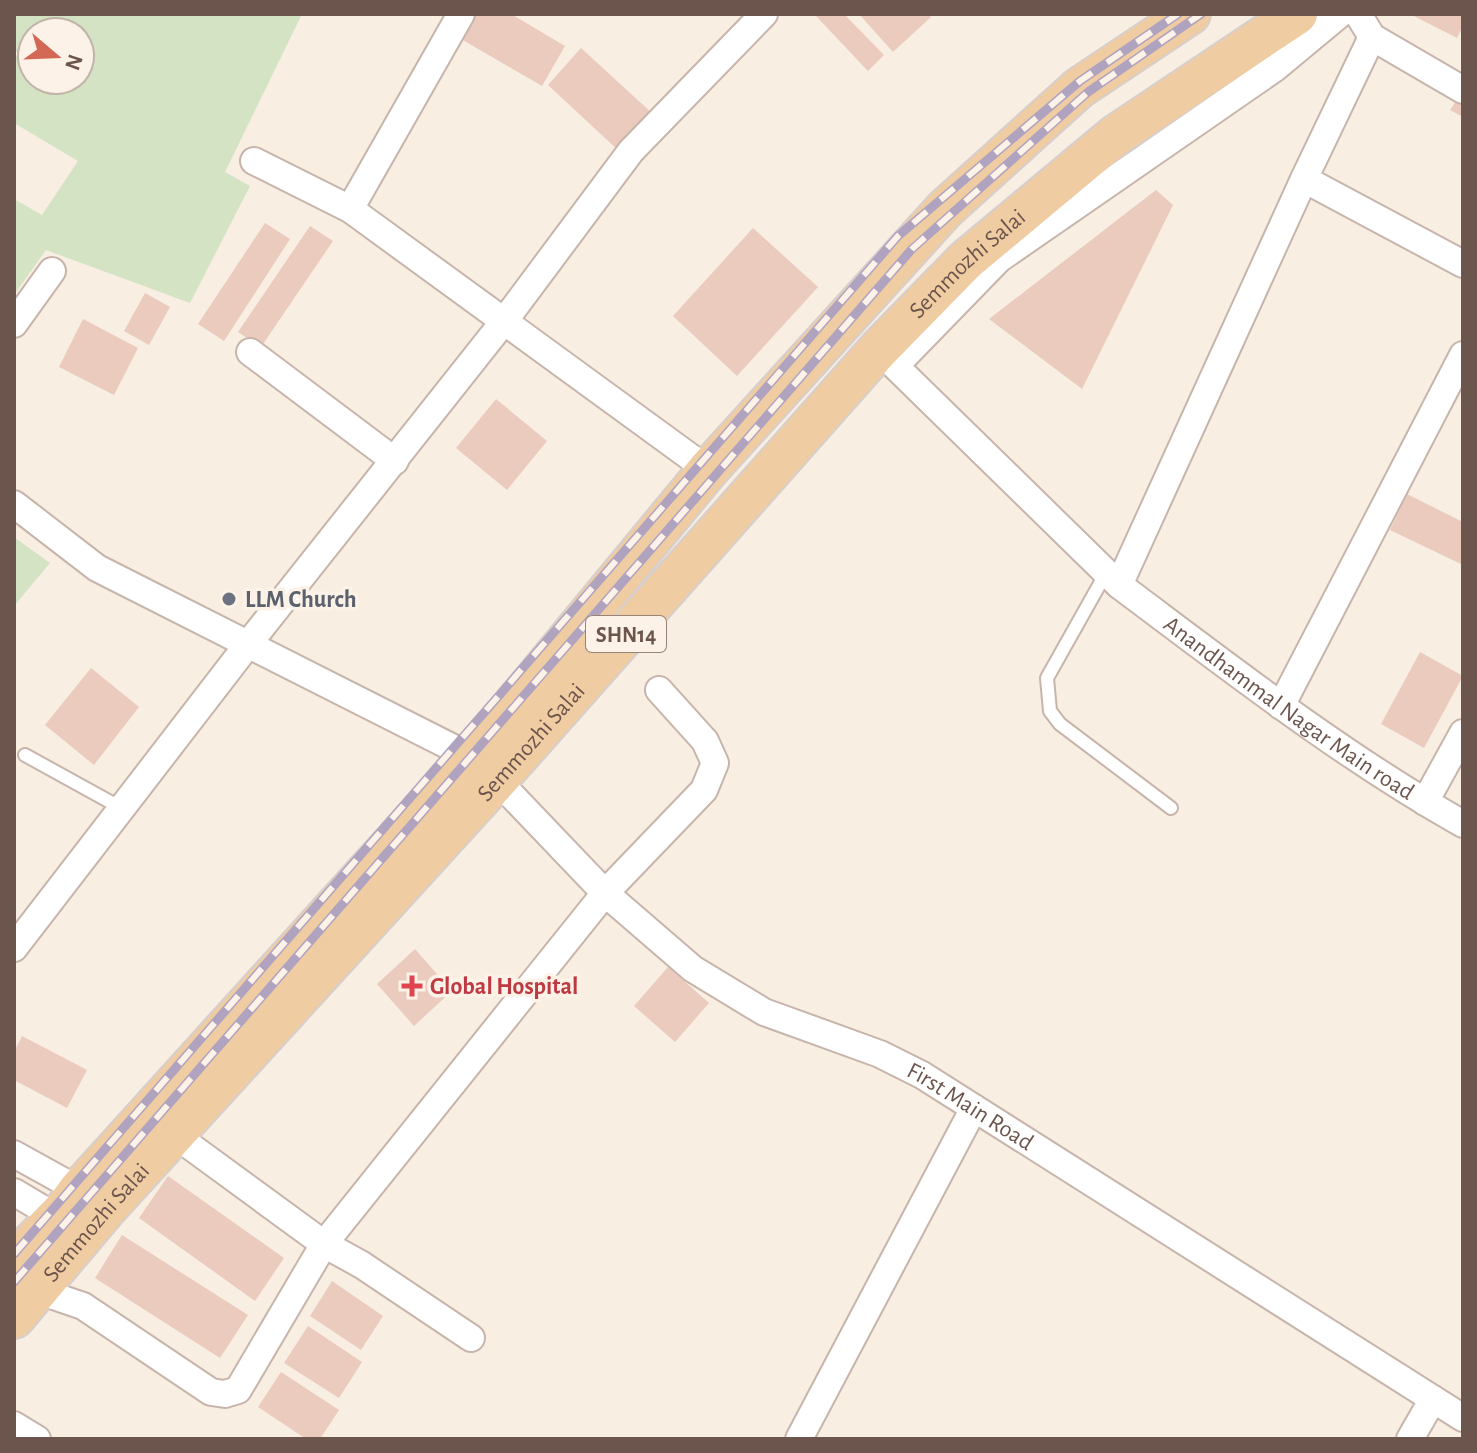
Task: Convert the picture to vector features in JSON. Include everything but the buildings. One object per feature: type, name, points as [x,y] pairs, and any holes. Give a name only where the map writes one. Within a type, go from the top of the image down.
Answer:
[{"type":"main road","name":"Semmozhi Salai","points":[[22,1290],[77,1242],[175,1135],[484,768],[708,470],[945,209],[1079,88],[1190,14]]},
{"type":"main road","name":"Semmozhi Salai","points":[[22,1290],[68,1204],[484,768],[886,358],[965,261],[1116,135],[1297,14]]},
{"type":"street","points":[[350,209],[461,14]]},
{"type":"street","points":[[14,948],[249,643],[505,320],[631,151],[764,14]]},
{"type":"street","points":[[886,358],[999,259],[1275,68],[1340,14]]},
{"type":"street","points":[[1358,14],[1372,37],[1463,90]]},
{"type":"street","points":[[1113,579],[1372,37]]},
{"type":"street","points":[[254,161],[350,209],[708,470]]},
{"type":"street","points":[[1304,179],[1463,264]]},
{"type":"street","points":[[14,324],[52,271]]},
{"type":"street","points":[[250,352],[395,461]]},
{"type":"street","points":[[1281,706],[1463,355]]},
{"type":"street","name":"Anandhammal Nagar Main road","points":[[886,358],[1113,579],[1281,706],[1463,824]]},
{"type":"street","name":"First Main Road","points":[[14,504],[97,568],[249,643],[484,768],[605,893],[693,969],[764,1012],[880,1054],[922,1075],[1463,1418]]},
{"type":"street","points":[[22,1290],[83,1306],[211,1392],[225,1394],[238,1390],[324,1244],[605,893],[704,790],[715,763],[705,741],[659,690]]},
{"type":"street","points":[[1425,802],[1463,733]]},
{"type":"street","points":[[799,1439],[974,1108]]},
{"type":"street","points":[[175,1135],[324,1244],[362,1265],[471,1338]]},
{"type":"street","points":[[14,1154],[68,1204]]},
{"type":"street","points":[[14,1192],[68,1204]]},
{"type":"street","points":[[1410,1439],[1433,1399]]},
{"type":"street","points":[[14,1425],[37,1439]]},
{"type":"lane","points":[[1113,579],[1047,678],[1050,711],[1060,724],[1171,808]]},
{"type":"lane","points":[[25,755],[123,809]]},
{"type":"green space","points":[[14,14],[302,14],[225,172],[250,186],[190,303],[46,250],[14,295],[14,199],[42,215],[78,161],[14,123],[14,60],[16,56],[16,96],[96,96],[96,16],[16,16],[16,52]]},
{"type":"green space","points":[[14,537],[50,563],[14,606]]},
{"type":"railway","points":[[14,1254],[898,236],[1080,81],[1178,14]]},
{"type":"railway","points":[[14,1282],[912,249],[1088,92],[1201,14]]},
{"type":"place","name":"LLM Church","points":[[229,599]]},
{"type":"place","name":"Global Hospital","points":[[412,986]]}]
